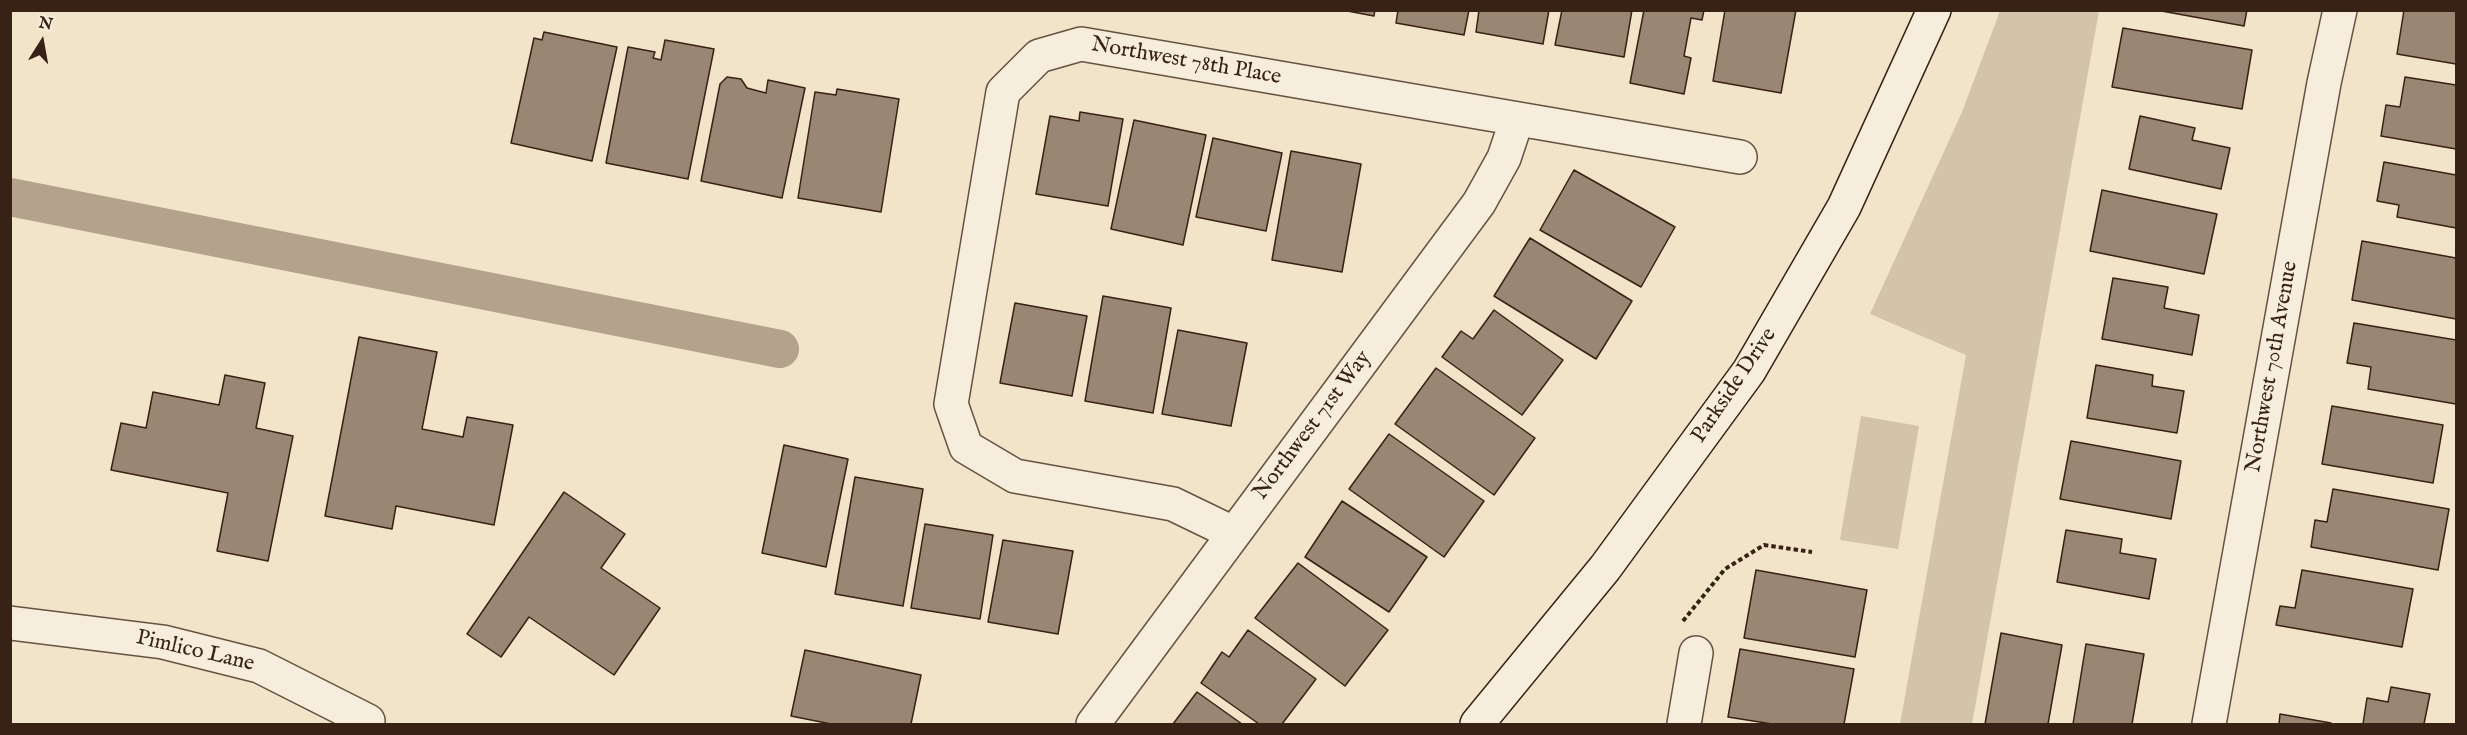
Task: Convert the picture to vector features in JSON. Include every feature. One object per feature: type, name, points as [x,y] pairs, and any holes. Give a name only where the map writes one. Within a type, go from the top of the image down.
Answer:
[{"type":"street","name":"Parkside Drive","points":[[1476,724],[1605,568],[1749,371],[1844,207],[1923,40],[1934,10]]},
{"type":"street","name":"Northwest 70th Avenue","points":[[2209,724],[2324,83],[2340,10]]},
{"type":"street","name":"Northwest 78th Place","points":[[1233,533],[1173,504],[1015,476],[966,447],[951,404],[1003,92],[1039,56],[1081,44],[1740,157]]},
{"type":"street","name":"Northwest 71st Way","points":[[1093,724],[1479,203],[1504,158],[1517,119]]},
{"type":"street","name":"Pimlico Lane","points":[[10,623],[163,642],[259,666],[369,721]]},
{"type":"street","points":[[1683,724],[1696,653]]},
{"type":"path","points":[[1680,624],[1725,569],[1764,545],[1812,552]]},
{"type":"shaded area","points":[[2000,11],[2099,11],[1972,724],[1900,724],[1966,355],[1870,314],[1962,112]]},
{"type":"shaded area","points":[[1861,416],[1919,426],[1898,549],[1840,540]]},
{"type":"building","points":[[1342,10],[1375,10],[1374,16]]},
{"type":"building","points":[[1398,10],[1469,10],[1464,35],[1396,23]]},
{"type":"building","points":[[1479,10],[1549,10],[1543,44],[1476,32]]},
{"type":"building","points":[[1562,10],[1632,10],[1624,57],[1555,45]]},
{"type":"building","points":[[1644,10],[1704,10],[1702,20],[1691,18],[1684,56],[1691,58],[1684,94],[1630,83]]},
{"type":"building","points":[[1725,10],[1796,10],[1781,93],[1713,81]]},
{"type":"building","points":[[2156,10],[2247,10],[2244,26]]},
{"type":"building","points":[[2404,10],[2456,10],[2456,64],[2397,54]]},
{"type":"building","points":[[2123,28],[2252,50],[2242,109],[2112,87]]},
{"type":"building","points":[[544,32],[617,47],[592,161],[511,143],[534,38],[542,40]]},
{"type":"building","points":[[665,40],[714,49],[688,179],[606,163],[628,47],[655,52],[653,58],[661,60]]},
{"type":"building","points":[[727,77],[741,79],[747,88],[766,93],[768,80],[805,88],[782,198],[701,181],[720,84]]},
{"type":"building","points":[[2405,77],[2456,85],[2456,149],[2381,136],[2386,105],[2400,107]]},
{"type":"building","points":[[837,89],[899,99],[881,212],[798,198],[815,92],[836,95]]},
{"type":"building","points":[[1080,112],[1123,119],[1108,206],[1036,194],[1050,116],[1079,121]]},
{"type":"building","points":[[2140,116],[2195,128],[2192,140],[2230,148],[2221,189],[2129,169]]},
{"type":"building","points":[[1134,120],[1206,135],[1183,245],[1111,229]]},
{"type":"building","points":[[1213,138],[1282,153],[1266,231],[1196,217]]},
{"type":"building","points":[[1291,151],[1361,164],[1342,272],[1272,260]]},
{"type":"building","points":[[2384,162],[2456,175],[2456,228],[2397,217],[2399,205],[2377,201]]},
{"type":"building","points":[[1574,170],[1675,227],[1641,287],[1540,230]]},
{"type":"building","points":[[2102,190],[2217,214],[2204,274],[2090,251]]},
{"type":"building","points":[[1530,238],[1632,301],[1596,359],[1494,296]]},
{"type":"building","points":[[2362,241],[2456,258],[2456,319],[2352,300]]},
{"type":"building","points":[[2113,278],[2168,287],[2164,308],[2199,315],[2192,355],[2102,339]]},
{"type":"building","points":[[1103,296],[1171,308],[1153,413],[1085,401]]},
{"type":"building","points":[[1015,303],[1087,316],[1072,396],[1000,383]]},
{"type":"building","points":[[1494,310],[1563,360],[1522,415],[1442,357],[1461,331],[1473,339]]},
{"type":"building","points":[[2354,323],[2456,340],[2456,404],[2368,389],[2371,367],[2347,363]]},
{"type":"building","points":[[1178,330],[1247,343],[1231,426],[1162,414]]},
{"type":"building","points":[[359,337],[437,352],[422,429],[463,437],[467,417],[513,425],[494,525],[396,506],[392,529],[325,516]]},
{"type":"building","points":[[2096,365],[2153,375],[2152,386],[2184,391],[2177,433],[2087,418]]},
{"type":"building","points":[[1436,368],[1535,438],[1494,495],[1395,424]]},
{"type":"building","points":[[225,375],[265,383],[256,428],[293,436],[268,561],[217,551],[228,493],[111,470],[121,423],[146,428],[153,392],[219,405]]},
{"type":"building","points":[[2332,406],[2443,425],[2433,483],[2322,464]]},
{"type":"building","points":[[1389,434],[1484,501],[1444,557],[1349,489]]},
{"type":"building","points":[[2071,441],[2181,461],[2171,519],[2060,499]]},
{"type":"building","points":[[784,445],[848,459],[826,567],[762,553]]},
{"type":"building","points":[[855,477],[923,489],[903,606],[835,594]]},
{"type":"building","points":[[2333,489],[2449,509],[2438,570],[2311,547],[2315,520],[2327,522]]},
{"type":"building","points":[[564,492],[625,534],[601,568],[660,608],[614,675],[529,617],[501,657],[467,634]]},
{"type":"building","points":[[1342,501],[1427,557],[1389,612],[1305,557]]},
{"type":"building","points":[[925,524],[993,535],[980,619],[911,608]]},
{"type":"building","points":[[2066,530],[2122,539],[2120,553],[2156,559],[2149,599],[2057,582]]},
{"type":"building","points":[[1003,540],[1073,551],[1058,634],[988,622]]},
{"type":"building","points":[[1298,563],[1388,630],[1345,686],[1255,618]]},
{"type":"building","points":[[1756,570],[1867,590],[1855,657],[1744,638]]},
{"type":"building","points":[[2302,570],[2413,589],[2402,647],[2276,625],[2280,606],[2295,608]]},
{"type":"building","points":[[1248,630],[1316,679],[1282,724],[1259,724],[1201,683],[1222,652],[1229,657]]},
{"type":"building","points":[[2001,633],[2062,645],[2048,724],[1985,724]]},
{"type":"building","points":[[2086,644],[2144,654],[2132,724],[2073,724]]},
{"type":"building","points":[[1740,649],[1854,669],[1844,724],[1772,724],[1728,717]]},
{"type":"building","points":[[805,650],[921,675],[911,724],[831,724],[791,716]]},
{"type":"building","points":[[2391,687],[2430,694],[2424,724],[2363,724],[2367,698],[2388,702]]},
{"type":"building","points":[[1197,692],[1242,724],[1173,724]]},
{"type":"building","points":[[2280,714],[2331,723],[2331,724],[2279,724]]},
{"type":"waterway","points":[[10,197],[780,349]]}]
